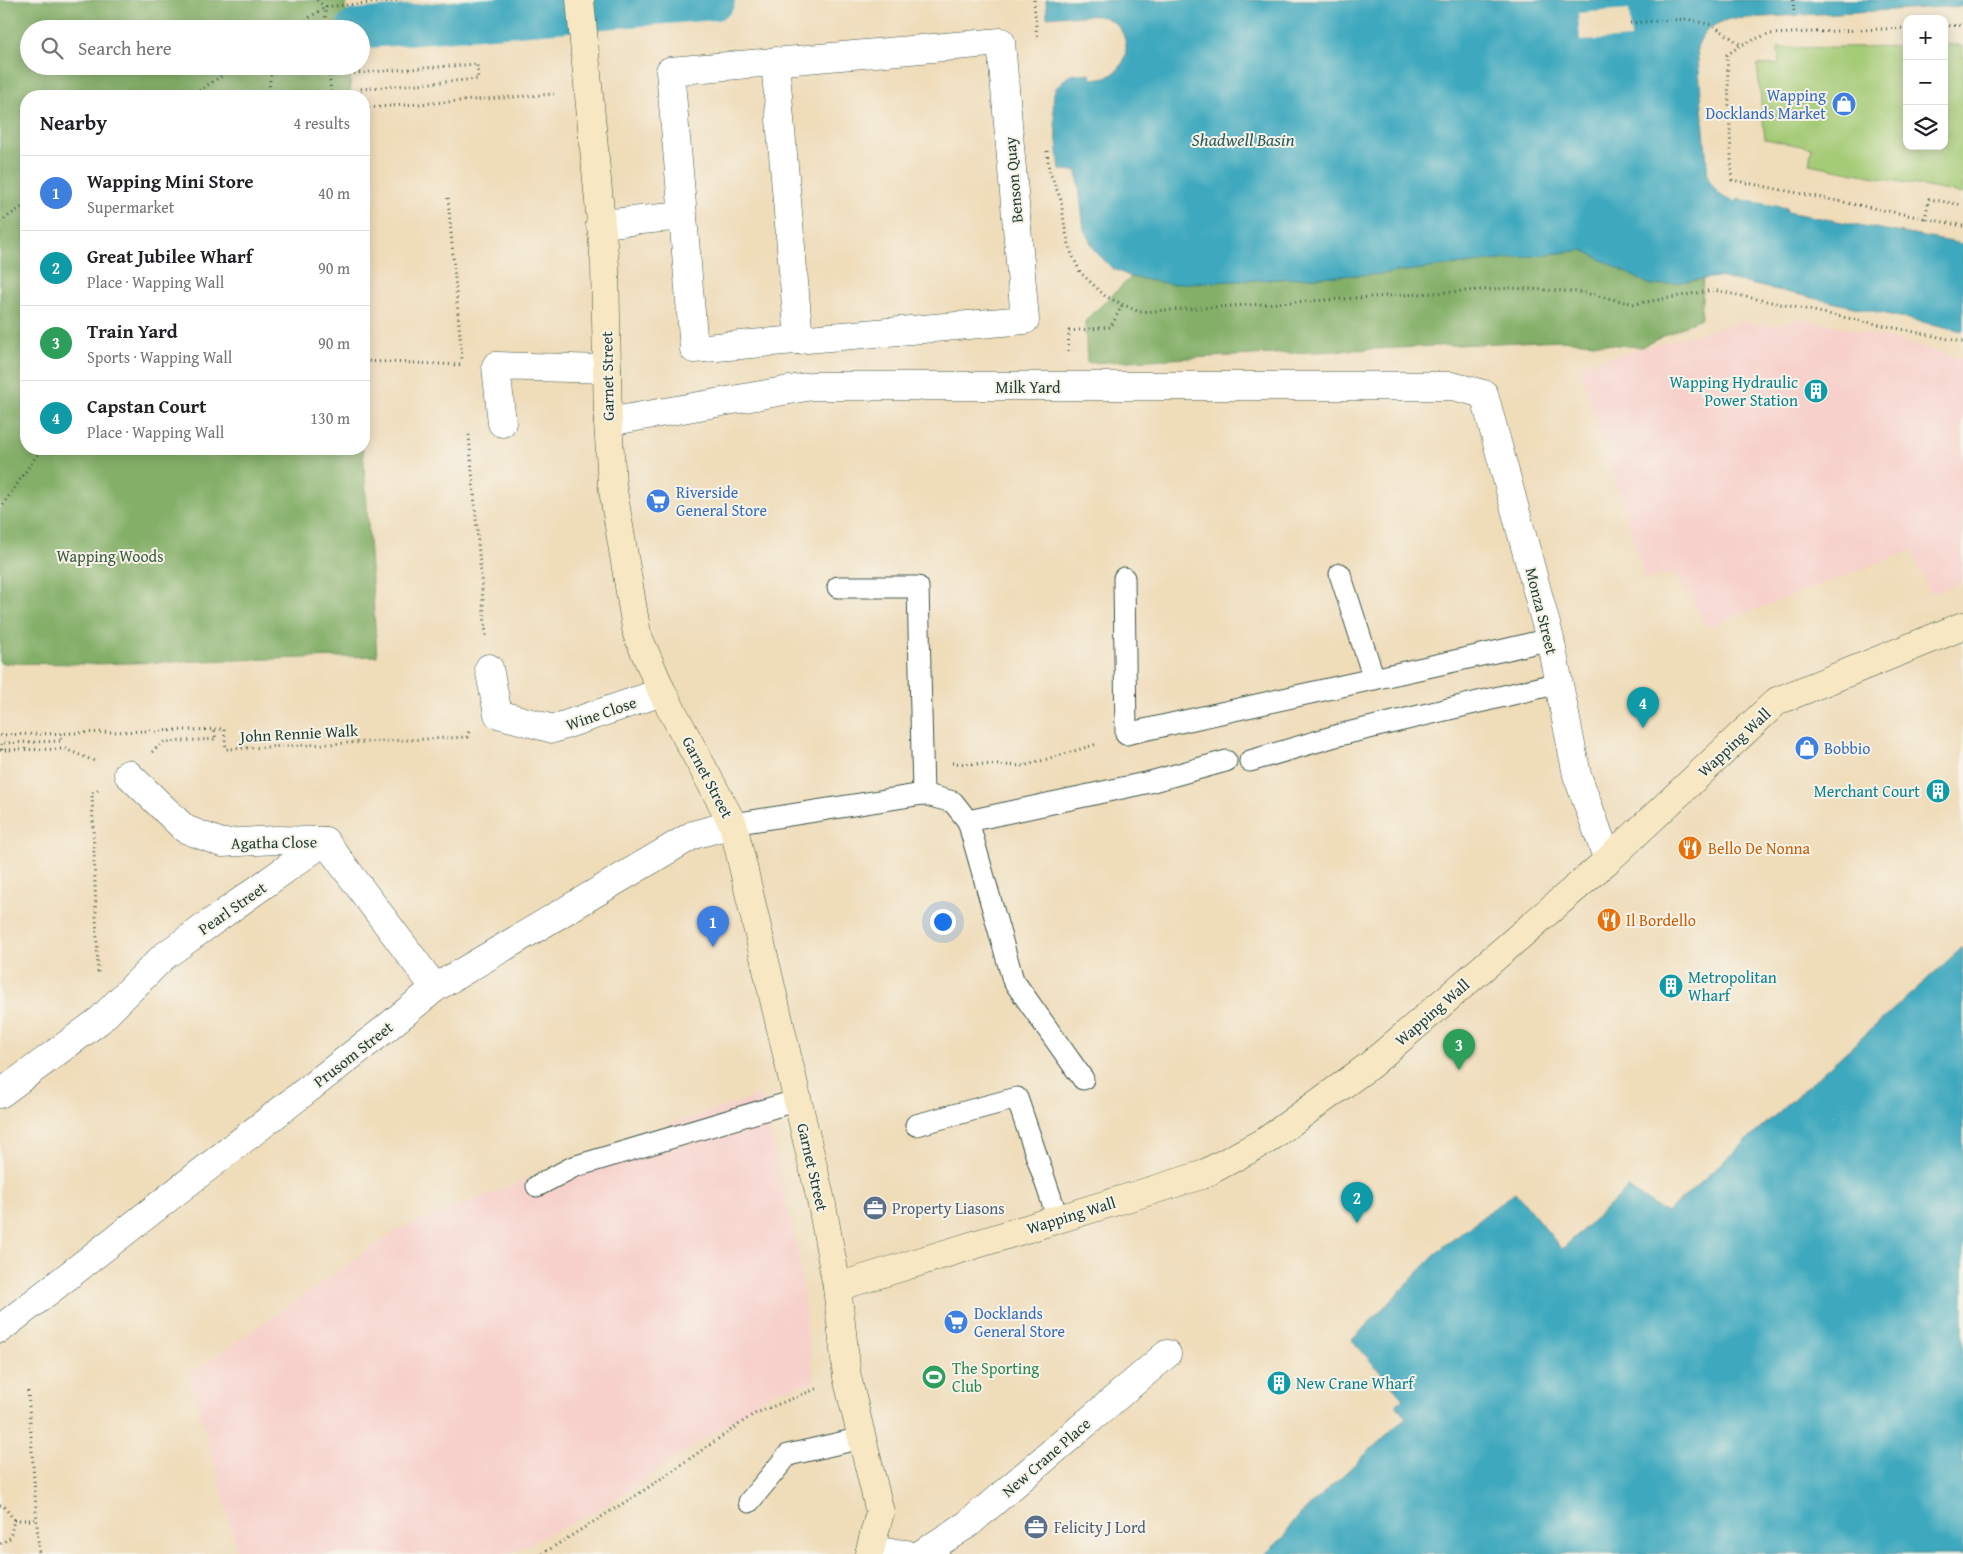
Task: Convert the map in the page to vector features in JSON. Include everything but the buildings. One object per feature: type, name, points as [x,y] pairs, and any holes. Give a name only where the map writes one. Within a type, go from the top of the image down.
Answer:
[{"type":"street","name":"Garnet Street","points":[[580,0],[605,265],[608,422],[612,484],[637,634],[662,692],[733,824],[822,1205],[837,1286],[847,1377],[880,1512],[870,1553]]},
{"type":"street","name":"Benson Quay","points":[[1001,42],[1025,320],[694,348],[683,216],[670,70],[1001,42]]},
{"type":"street","points":[[775,61],[800,340]]},
{"type":"street","points":[[600,224],[683,216]]},
{"type":"street","points":[[502,423],[496,366],[607,369]]},
{"type":"street","name":"Milk Yard","points":[[608,422],[812,386],[1452,386]]},
{"type":"street","name":"Monza Street","points":[[1452,386],[1484,394],[1550,638],[1577,775],[1608,860]]},
{"type":"street","name":"Wapping Wall","points":[[837,1286],[1202,1175],[1267,1140],[1369,1066],[1608,860],[1777,701],[1963,626]]},
{"type":"street","name":"Wine Close","points":[[489,668],[498,714],[553,729],[662,692]]},
{"type":"street","name":"Agatha Close","points":[[128,774],[185,829],[222,843],[277,840],[326,842]]},
{"type":"street","name":"Prusom Street","points":[[0,1329],[384,1030],[435,988],[693,834],[733,824]]},
{"type":"street","points":[[326,842],[435,988]]},
{"type":"street","name":"Pearl Street","points":[[0,1094],[100,1020],[163,957],[326,842]]},
{"type":"street","name":"New Crane Place","points":[[922,1554],[968,1524],[1166,1354]]},
{"type":"street","points":[[870,1553],[906,1554]]},
{"type":"lane","points":[[1340,574],[1374,680]]},
{"type":"lane","points":[[1124,578],[1126,734],[1374,680],[1550,638]]},
{"type":"lane","points":[[838,587],[918,587],[923,794]]},
{"type":"lane","points":[[1250,761],[1339,735],[1559,683]]},
{"type":"lane","points":[[968,821],[1150,782],[1226,761]]},
{"type":"lane","points":[[733,824],[923,794],[953,802],[968,821],[1013,980],[1083,1078]]},
{"type":"lane","points":[[916,1125],[1017,1098],[1058,1219]]},
{"type":"lane","points":[[537,1186],[573,1167],[798,1100]]},
{"type":"lane","points":[[749,1502],[788,1455],[862,1438]]},
{"type":"path","points":[[317,0],[325,7],[326,20]]},
{"type":"path","points":[[306,20],[325,7],[401,0]]},
{"type":"path","points":[[1793,0],[1794,14]]},
{"type":"path","points":[[1630,23],[1686,19],[1712,25],[1741,45]]},
{"type":"path","points":[[1948,26],[1963,25]]},
{"type":"path","points":[[1903,28],[1768,34],[1741,45],[1727,55],[1732,180],[1963,226]]},
{"type":"path","points":[[360,90],[478,79],[477,64],[370,72]]},
{"type":"path","points":[[200,90],[223,75]]},
{"type":"path","points":[[269,90],[271,75]]},
{"type":"path","points":[[329,75],[330,90]]},
{"type":"path","points":[[370,108],[588,91]]},
{"type":"path","points":[[1046,142],[1049,170],[1062,200],[1070,252],[1080,272],[1105,296],[1139,312],[1512,288],[1580,292],[1635,304],[1713,290],[1963,342]]},
{"type":"path","points":[[1925,219],[1929,199],[1963,205]]},
{"type":"path","points":[[0,222],[20,208]]},
{"type":"path","points":[[1061,352],[1069,350],[1069,331],[1111,327],[1122,305]]},
{"type":"path","points":[[370,361],[496,366]]},
{"type":"path","points":[[0,509],[37,455]]},
{"type":"path","points":[[0,735],[214,729],[216,739],[190,741]]},
{"type":"path","name":"John Rennie Walk","points":[[214,729],[224,729],[226,749],[468,738]]},
{"type":"path","points":[[61,734],[62,741],[1,743],[1,750],[65,750],[128,774]]},
{"type":"path","points":[[922,761],[1024,766],[1126,734]]},
{"type":"path","points":[[100,1020],[92,793],[128,774]]},
{"type":"path","points":[[542,1554],[646,1489],[754,1414],[847,1377]]},
{"type":"path","points":[[28,1391],[39,1554]]},
{"type":"path","points":[[0,1505],[4,1506],[14,1520],[10,1538],[0,1544]]},
{"type":"path","points":[[14,1520],[38,1520]]},
{"type":"shaded area","points":[[1803,318],[1907,343],[1963,359],[1963,582],[1930,594],[1912,550],[1709,627],[1674,574],[1645,579],[1579,365],[1744,321],[1773,326]]},
{"type":"shaded area","points":[[761,1095],[798,1252],[814,1382],[774,1392],[603,1508],[509,1554],[238,1554],[190,1374],[397,1230],[673,1123]]},
{"type":"green space","name":"Wapping Woods","points":[[0,0],[345,0],[346,20],[20,20],[20,75],[350,75],[351,90],[20,90],[20,455],[363,455],[377,656],[92,664],[0,663]]},
{"type":"green space","name":"Wapping Docklands Market","points":[[1948,45],[1963,45],[1963,194],[1809,164],[1812,148],[1765,139],[1757,65],[1779,64],[1778,48],[1903,46],[1903,150],[1948,150]]},
{"type":"green space","points":[[1583,250],[1652,285],[1703,279],[1701,318],[1641,347],[1560,340],[1087,363],[1085,321],[1131,277],[1171,284],[1379,274]]},
{"type":"water","name":"Shadwell Basin","points":[[1046,0],[1963,0],[1963,6],[1729,19],[1709,28],[1697,47],[1708,177],[1716,190],[1727,199],[1737,202],[1738,199],[1787,208],[1787,212],[1963,244],[1963,331],[1718,277],[1652,286],[1583,250],[1379,274],[1171,284],[1131,277],[1112,268],[1095,251],[1084,229],[1077,171],[1060,170],[1053,104],[1056,88],[1069,75],[1090,73],[1091,79],[1106,77],[1114,73],[1124,60],[1126,44],[1124,36],[1114,22],[1098,16],[1071,17],[1070,15],[1047,17]]},
{"type":"water","points":[[1963,947],[1963,1554],[1265,1554],[1285,1536],[1292,1522],[1406,1417],[1396,1405],[1403,1398],[1352,1340],[1443,1247],[1515,1192],[1562,1249],[1628,1188],[1666,1213]]},
{"type":"pier","points":[[1629,9],[1631,38],[1580,41],[1578,13]]},
{"type":"waterway","points":[[370,28],[715,0]]},
{"type":"place","name":"Wapping Docklands Market","points":[[1844,104]]},
{"type":"place","name":"Wapping Hydraulic Power Station","points":[[1816,391]]},
{"type":"place","name":"Riverside General Store","points":[[658,501]]},
{"type":"place","name":"Capstan Court","points":[[1643,728]]},
{"type":"place","name":"Bobbio","points":[[1807,748]]},
{"type":"place","name":"Merchant Court","points":[[1938,791]]},
{"type":"place","name":"Bello De Nonna","points":[[1690,848]]},
{"type":"place","name":"Il Bordello","points":[[1609,920]]},
{"type":"place","name":"Wapping Mini Store","points":[[713,947]]},
{"type":"place","name":"Metropolitan Wharf","points":[[1671,986]]},
{"type":"place","name":"Train Yard","points":[[1459,1070]]},
{"type":"place","name":"Property Liasons","points":[[875,1208]]},
{"type":"place","name":"Great Jubilee Wharf","points":[[1357,1223]]},
{"type":"place","name":"Docklands General Store","points":[[956,1322]]},
{"type":"place","name":"The Sporting Club","points":[[934,1377]]},
{"type":"place","name":"New Crane Wharf","points":[[1279,1383]]},
{"type":"place","name":"Felicity J Lord","points":[[1036,1527]]}]
